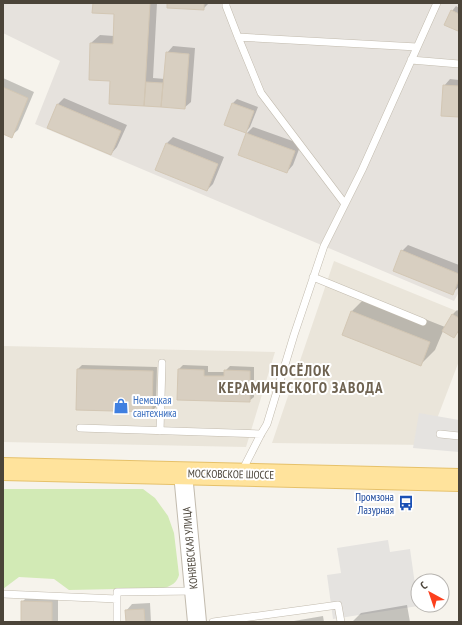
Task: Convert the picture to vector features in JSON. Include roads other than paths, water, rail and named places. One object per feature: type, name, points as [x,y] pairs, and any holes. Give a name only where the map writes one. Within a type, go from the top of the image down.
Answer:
[{"type":"main road","name":"МОСКОВСКОЕ ШОССЕ","points":[[3,469],[459,480]]},
{"type":"street","name":"КОНЯЕВСКАЯ УЛИЦА","points":[[183,473],[197,622]]},
{"type":"lane","points":[[226,3],[238,37],[262,93],[345,204]]},
{"type":"lane","points":[[240,475],[267,424],[294,335],[324,246],[362,170],[436,3]]},
{"type":"lane","points":[[238,37],[417,47]]},
{"type":"lane","points":[[411,60],[459,64]]},
{"type":"lane","points":[[313,277],[423,322]]},
{"type":"lane","points":[[160,431],[162,363]]},
{"type":"lane","points":[[80,428],[261,434]]},
{"type":"lane","points":[[440,434],[459,436]]},
{"type":"lane","points":[[118,622],[117,592],[194,591]]},
{"type":"lane","points":[[3,594],[117,599]]},
{"type":"lane","points":[[213,622],[338,604],[341,622]]},
{"type":"place","name":"Немецкая сантехника","points":[[121,406]]},
{"type":"place","name":"Промзона Лазурная","points":[[406,503]]},
{"type":"district","name":"ПОСЁЛОК КЕРАМИЧЕСКОГО ЗАВОДА","points":[[301,380]]}]
